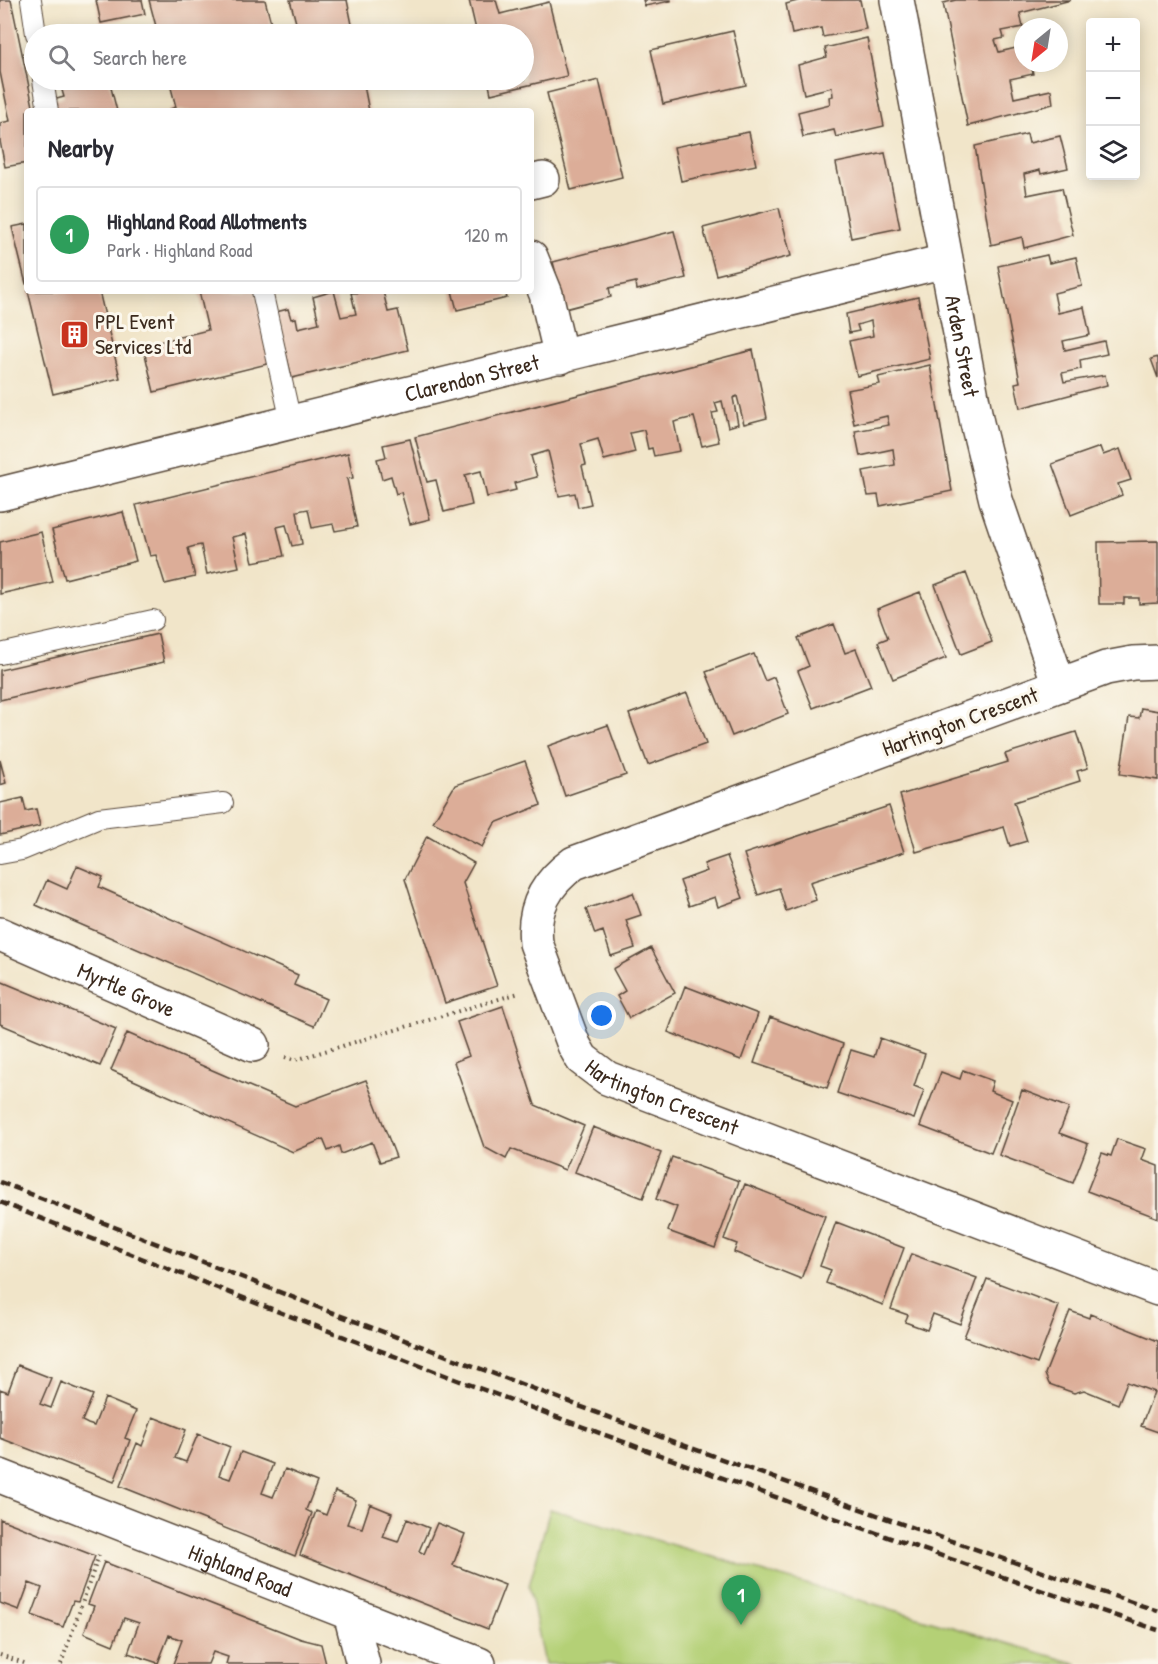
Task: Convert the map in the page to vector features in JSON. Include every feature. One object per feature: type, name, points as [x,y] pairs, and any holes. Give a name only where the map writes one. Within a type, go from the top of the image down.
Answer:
[{"type":"street","name":"Arden Street","points":[[897,0],[962,351],[996,500],[1059,685]]},
{"type":"street","name":"Clarendon Street","points":[[0,494],[945,261]]},
{"type":"street","points":[[534,264],[546,294],[561,357]]},
{"type":"street","name":"Hartington Crescent","points":[[1158,662],[1133,663],[1106,668],[574,863],[549,885],[536,912],[536,943],[582,1059],[607,1078],[1158,1289]]},
{"type":"street","name":"Myrtle Grove","points":[[0,934],[253,1045]]},
{"type":"street","name":"Highland Road","points":[[0,1476],[479,1664]]},
{"type":"street","points":[[350,1613],[363,1664]]},
{"type":"lane","points":[[31,0],[35,24]]},
{"type":"lane","points":[[45,90],[48,108]]},
{"type":"lane","points":[[263,294],[291,422]]},
{"type":"lane","points":[[0,654],[153,620]]},
{"type":"lane","points":[[0,854],[22,850],[99,818],[223,803]]},
{"type":"path","points":[[253,1045],[295,1060],[551,983]]},
{"type":"path","points":[[61,1664],[112,1520]]},
{"type":"path","points":[[0,1655],[27,1664]]},
{"type":"green space","points":[[550,1509],[1078,1664],[545,1664],[529,1586]]},
{"type":"building","points":[[0,0],[11,0],[24,63],[24,90],[30,90],[33,108],[24,108],[24,164],[5,167],[0,141],[0,123],[10,121],[0,72]]},
{"type":"building","points":[[96,0],[142,0],[145,14],[101,23]]},
{"type":"building","points":[[149,0],[265,0],[271,24],[155,24]]},
{"type":"building","points":[[290,0],[347,0],[352,24],[296,24]]},
{"type":"building","points":[[469,0],[496,0],[500,14],[549,2],[567,76],[534,84],[534,24],[475,24]]},
{"type":"building","points":[[643,0],[671,0],[671,1],[645,6]]},
{"type":"building","points":[[801,0],[860,0],[866,29],[823,37],[821,28],[792,34],[786,4]]},
{"type":"building","points":[[956,0],[1071,0],[1020,13],[1021,18],[1014,18],[1014,29],[1002,31],[1004,38],[995,40],[999,52],[1014,48],[1014,72],[1033,72],[1033,74],[1010,79],[1014,98],[1051,90],[1053,104],[968,126],[943,3]]},
{"type":"building","points":[[733,31],[746,85],[663,104],[651,50]]},
{"type":"building","points":[[867,38],[884,126],[836,137],[834,130],[803,137],[798,112],[830,104],[829,97],[833,96],[832,87],[804,94],[798,65],[827,57],[825,48]]},
{"type":"building","points":[[599,80],[622,177],[571,190],[547,93]]},
{"type":"building","points":[[62,90],[112,90],[116,108],[55,108],[53,100],[64,97]]},
{"type":"building","points":[[172,90],[365,90],[368,108],[173,108],[176,107]]},
{"type":"building","points":[[490,90],[508,90],[491,94]]},
{"type":"building","points":[[749,132],[756,165],[681,181],[674,147]]},
{"type":"building","points":[[1027,134],[1029,143],[1060,136],[1068,168],[1041,174],[1040,170],[1024,174],[1027,195],[1062,188],[1073,235],[1024,248],[1022,237],[991,245],[975,146]]},
{"type":"building","points":[[885,153],[900,228],[851,238],[836,163]]},
{"type":"building","points":[[779,208],[791,256],[716,275],[703,228]]},
{"type":"building","points":[[24,225],[24,276],[12,227]]},
{"type":"building","points":[[674,231],[686,278],[637,290],[636,282],[609,288],[611,297],[565,309],[553,262]]},
{"type":"building","points":[[1047,255],[1049,263],[1076,257],[1082,286],[1054,293],[1058,313],[1084,307],[1090,335],[1063,341],[1065,350],[1104,341],[1107,354],[1080,360],[1081,369],[1062,373],[1064,382],[1105,375],[1107,385],[1020,408],[1015,383],[1020,382],[998,266]]},
{"type":"building","name":"PPL Event Services Ltd","points":[[29,294],[100,294],[120,378],[53,394]]},
{"type":"building","points":[[200,294],[257,294],[271,363],[154,392],[143,346],[208,330]]},
{"type":"building","points":[[335,294],[341,317],[356,314],[351,294],[384,294],[388,312],[398,310],[408,350],[292,378],[276,312],[288,309],[291,319],[296,318],[298,328],[319,323],[313,297]]},
{"type":"building","points":[[453,294],[506,294],[507,298],[457,310]]},
{"type":"building","points":[[918,297],[930,359],[857,376],[849,341],[873,336],[871,321],[857,325],[859,331],[849,333],[846,314]]},
{"type":"building","points":[[753,350],[767,418],[744,424],[737,396],[733,398],[738,424],[728,427],[722,401],[715,403],[718,412],[712,413],[719,442],[702,446],[694,417],[674,422],[680,451],[654,456],[652,448],[648,449],[644,430],[630,433],[635,452],[604,460],[598,439],[581,444],[586,465],[582,466],[591,504],[578,507],[575,493],[559,496],[548,451],[531,456],[537,477],[514,483],[516,490],[487,497],[481,471],[465,475],[472,505],[444,512],[436,480],[427,482],[415,437]]},
{"type":"building","points":[[1158,357],[1158,378],[1151,359]]},
{"type":"building","points":[[930,365],[952,491],[880,506],[878,495],[868,496],[863,471],[895,465],[893,449],[860,456],[855,431],[889,425],[887,416],[854,424],[847,390],[880,384],[878,377]]},
{"type":"building","points":[[410,439],[430,519],[410,524],[401,492],[396,494],[391,476],[382,479],[377,459],[386,457],[383,445]]},
{"type":"building","points":[[1100,447],[1103,455],[1120,449],[1131,480],[1118,484],[1122,495],[1071,515],[1052,464]]},
{"type":"building","points":[[348,453],[353,478],[347,479],[357,527],[335,531],[333,524],[312,528],[308,509],[297,511],[302,544],[292,546],[286,525],[277,527],[284,556],[253,562],[246,534],[232,537],[239,567],[207,574],[201,545],[195,546],[188,548],[195,577],[165,584],[156,555],[150,556],[136,505]]},
{"type":"building","points":[[123,512],[136,561],[65,579],[52,530]]},
{"type":"building","points":[[41,532],[53,582],[0,594],[0,542]]},
{"type":"building","points":[[1158,541],[1158,603],[1139,604],[1139,598],[1124,598],[1124,604],[1099,604],[1098,542]]},
{"type":"building","points":[[966,573],[992,642],[961,654],[935,585]]},
{"type":"building","points":[[920,592],[946,658],[893,679],[878,642],[888,638],[877,609]]},
{"type":"building","points":[[834,624],[845,653],[856,649],[871,686],[813,708],[798,671],[809,666],[798,638]]},
{"type":"building","points":[[158,634],[164,662],[0,700],[0,670]]},
{"type":"building","points":[[754,654],[765,681],[774,677],[788,714],[732,736],[706,672]]},
{"type":"building","points":[[687,693],[706,744],[648,765],[629,714]]},
{"type":"building","points":[[1141,708],[1158,711],[1158,780],[1120,774],[1129,717],[1139,718]]},
{"type":"building","points":[[608,725],[626,775],[565,796],[548,746]]},
{"type":"building","points":[[1076,732],[1088,768],[1077,771],[1080,781],[1014,802],[1027,841],[1010,846],[1004,827],[916,852],[900,795],[1008,762],[1005,754]]},
{"type":"building","points":[[0,760],[6,783],[0,785]]},
{"type":"building","points":[[525,761],[541,805],[495,823],[482,847],[433,822],[455,785]]},
{"type":"building","points":[[23,798],[26,811],[36,809],[40,826],[0,835],[0,803]]},
{"type":"building","points":[[889,806],[904,852],[810,882],[816,900],[786,911],[779,888],[758,895],[744,854]]},
{"type":"building","points":[[427,836],[474,863],[463,883],[497,986],[445,1003],[405,879]]},
{"type":"building","points":[[727,856],[743,898],[718,907],[715,897],[689,906],[680,881],[707,871],[704,864]]},
{"type":"building","points":[[77,866],[103,877],[99,887],[298,975],[294,985],[326,999],[314,1026],[36,905],[47,880],[67,889]]},
{"type":"building","points":[[633,893],[641,915],[626,920],[635,948],[611,956],[603,931],[595,934],[586,909]]},
{"type":"building","points":[[651,948],[675,993],[629,1018],[617,996],[625,991],[613,969]]},
{"type":"building","points":[[0,981],[116,1029],[100,1066],[0,1024]]},
{"type":"building","points":[[685,986],[758,1014],[741,1060],[668,1032]]},
{"type":"building","points":[[503,1006],[535,1105],[584,1126],[565,1170],[511,1149],[506,1159],[484,1147],[454,1062],[469,1056],[457,1022]]},
{"type":"building","points":[[770,1017],[843,1044],[827,1088],[754,1063]]},
{"type":"building","points":[[127,1033],[295,1106],[366,1080],[396,1157],[380,1162],[372,1142],[341,1154],[339,1146],[328,1151],[323,1139],[293,1152],[111,1070]]},
{"type":"building","points":[[880,1038],[925,1054],[914,1086],[924,1090],[914,1119],[837,1093],[851,1050],[874,1057]]},
{"type":"building","points":[[963,1070],[993,1081],[990,1091],[1012,1100],[991,1153],[920,1126],[941,1072],[960,1079]]},
{"type":"building","points":[[1022,1090],[1069,1108],[1059,1133],[1088,1144],[1073,1183],[999,1155]]},
{"type":"building","points":[[593,1127],[661,1153],[643,1198],[575,1172]]},
{"type":"building","points":[[1117,1139],[1146,1149],[1142,1160],[1158,1166],[1158,1218],[1087,1191],[1102,1153],[1111,1156]]},
{"type":"building","points":[[672,1157],[739,1181],[715,1248],[668,1231],[677,1207],[656,1199]]},
{"type":"building","points":[[745,1184],[825,1216],[801,1279],[734,1252],[737,1244],[724,1239]]},
{"type":"building","points":[[836,1222],[904,1248],[883,1305],[826,1283],[831,1270],[820,1266]]},
{"type":"building","points":[[911,1254],[977,1278],[960,1324],[933,1314],[927,1330],[905,1322],[908,1315],[891,1309]]},
{"type":"building","points":[[987,1279],[1059,1306],[1037,1364],[964,1337]]},
{"type":"building","points":[[1070,1311],[1089,1318],[1090,1314],[1158,1341],[1158,1432],[1141,1426],[1154,1392],[1127,1382],[1118,1404],[1084,1390],[1074,1393],[1049,1384],[1045,1374]]},
{"type":"building","points":[[18,1365],[51,1378],[40,1404],[51,1408],[61,1382],[93,1395],[82,1421],[88,1424],[94,1426],[105,1398],[136,1411],[125,1438],[130,1440],[114,1482],[0,1438],[0,1389],[8,1392]]},
{"type":"building","points":[[153,1417],[186,1430],[175,1458],[186,1462],[198,1434],[230,1447],[219,1475],[230,1479],[241,1452],[273,1464],[262,1493],[273,1497],[285,1469],[317,1482],[306,1510],[312,1513],[295,1556],[120,1486],[137,1443],[142,1446]]},
{"type":"building","points":[[335,1491],[356,1500],[347,1524],[362,1528],[370,1504],[392,1513],[383,1537],[398,1542],[407,1519],[429,1528],[419,1551],[424,1554],[437,1523],[465,1534],[453,1565],[505,1585],[488,1629],[300,1555],[316,1511],[326,1515]]},
{"type":"building","points":[[0,1519],[95,1556],[78,1602],[73,1601],[63,1627],[32,1615],[42,1588],[29,1583],[19,1610],[0,1603]]},
{"type":"building","points":[[104,1562],[301,1639],[321,1644],[326,1664],[226,1664],[228,1657],[213,1652],[208,1664],[173,1664],[182,1640],[169,1635],[158,1663],[128,1653],[139,1623],[124,1618],[113,1645],[84,1633],[94,1606],[88,1604]]},
{"type":"railway","points":[[0,1182],[320,1308],[669,1440],[916,1529],[1158,1611]]},
{"type":"railway","points":[[0,1202],[287,1315],[576,1424],[866,1529],[1158,1630]]},
{"type":"place","name":"PPL Event Services Ltd","points":[[74,334]]},
{"type":"place","name":"Highland Road Allotments","points":[[741,1625]]}]
